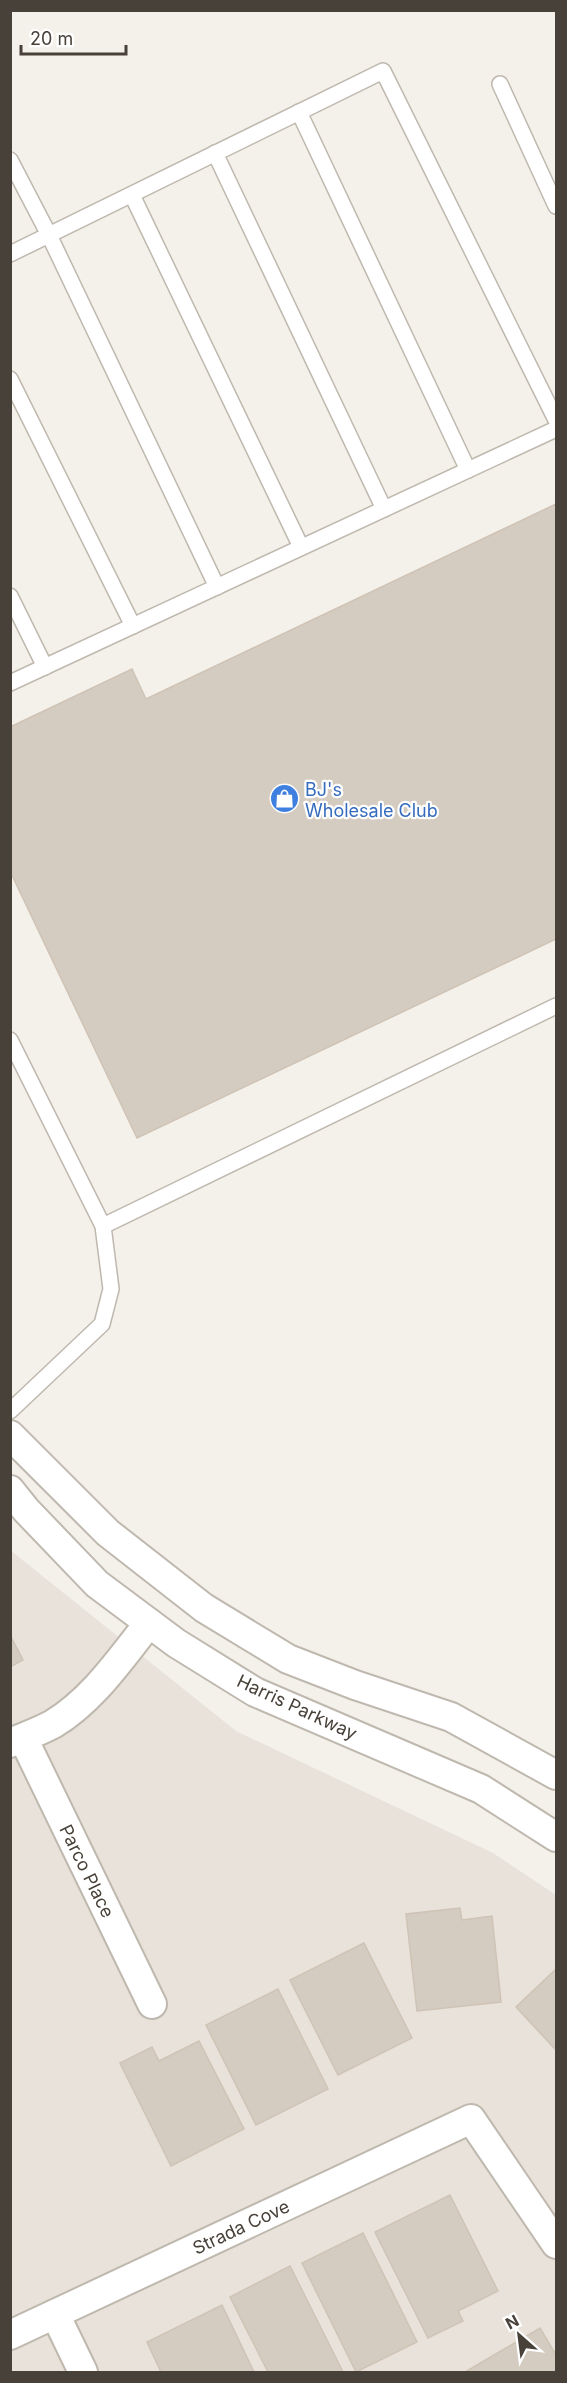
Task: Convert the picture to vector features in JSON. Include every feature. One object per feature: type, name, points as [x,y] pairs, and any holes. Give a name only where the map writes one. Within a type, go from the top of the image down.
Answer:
[{"type":"street","points":[[10,1435],[108,1533],[204,1608],[288,1659],[355,1685],[452,1717],[556,1775]]},
{"type":"street","name":"Harris Parkway","points":[[10,1490],[26,1510],[97,1584],[176,1644],[255,1692],[481,1789],[556,1837]]},
{"type":"street","points":[[17,1741],[53,1724],[77,1706],[98,1686],[149,1623]]},
{"type":"street","name":"Parco Place","points":[[17,1741],[152,2004]]},
{"type":"street","name":"Strada Cove","points":[[10,2335],[471,2118],[556,2244]]},
{"type":"street","points":[[55,2314],[83,2373]]},
{"type":"lane","points":[[10,255],[383,71],[556,420]]},
{"type":"lane","points":[[500,84],[556,206]]},
{"type":"lane","points":[[299,112],[468,470]]},
{"type":"lane","points":[[216,153],[384,509]]},
{"type":"lane","points":[[10,160],[50,235],[217,587]]},
{"type":"lane","points":[[132,195],[301,547]]},
{"type":"lane","points":[[10,380],[132,626]]},
{"type":"lane","points":[[10,683],[556,429]]},
{"type":"lane","points":[[10,596],[45,667]]},
{"type":"lane","points":[[103,1227],[556,1006]]},
{"type":"lane","points":[[10,1040],[103,1227],[111,1289],[102,1324],[10,1411]]},
{"type":"shaded area","points":[[10,1550],[236,1731],[493,1853],[556,1895],[556,2372],[11,2372]]},
{"type":"building","name":"BJ's Wholesale Club","points":[[556,504],[556,939],[137,1138],[10,871],[10,727],[132,669],[146,699]]},
{"type":"building","points":[[10,1635],[23,1660],[10,1667]]},
{"type":"building","points":[[460,1908],[462,1920],[492,1916],[501,2002],[417,2011],[406,1914]]},
{"type":"building","points":[[364,1943],[412,2038],[338,2075],[290,1980]]},
{"type":"building","points":[[556,1969],[556,2050],[516,2007]]},
{"type":"building","points":[[278,1989],[328,2089],[256,2125],[206,2025]]},
{"type":"building","points":[[199,2041],[244,2129],[171,2166],[120,2063],[152,2047],[159,2061]]},
{"type":"building","points":[[450,2195],[498,2291],[458,2311],[463,2321],[428,2338],[375,2232]]},
{"type":"building","points":[[363,2233],[417,2342],[356,2372],[302,2263]]},
{"type":"building","points":[[290,2266],[343,2372],[268,2372],[230,2297]]},
{"type":"building","points":[[222,2305],[254,2372],[161,2372],[147,2342]]},
{"type":"building","points":[[540,2328],[556,2355],[556,2372],[465,2372]]},
{"type":"place","name":"BJ's Wholesale Club","points":[[284,799]]}]
